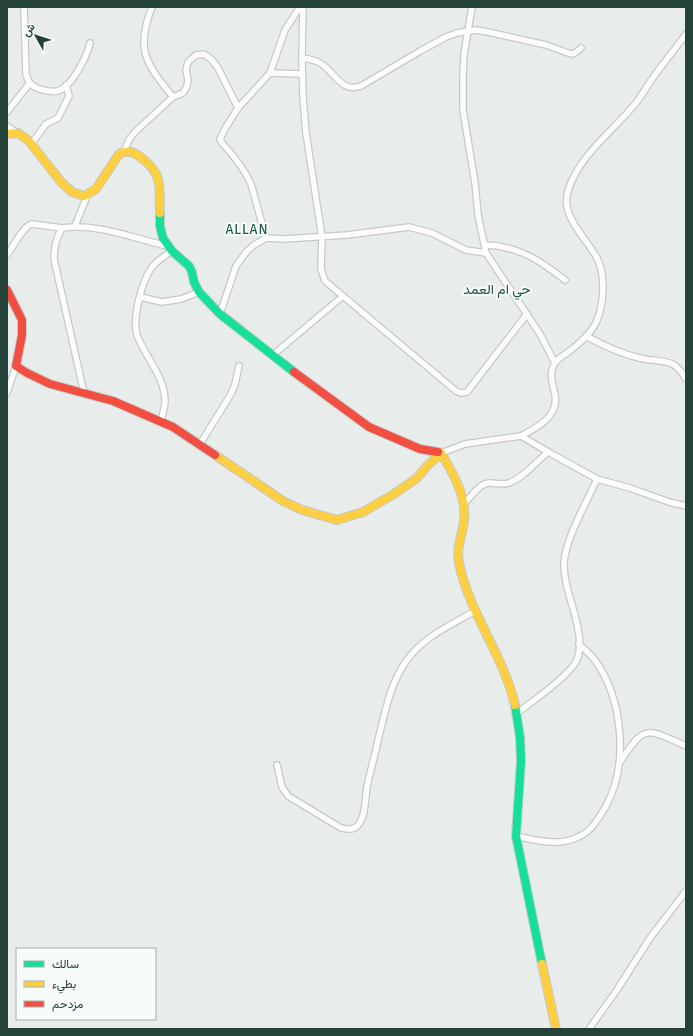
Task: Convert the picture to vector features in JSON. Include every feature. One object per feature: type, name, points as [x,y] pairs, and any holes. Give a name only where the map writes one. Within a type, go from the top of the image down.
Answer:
[{"type":"street","points":[[24,7],[26,74],[29,84],[35,88],[51,92],[62,89],[83,61],[90,43]]},
{"type":"street","points":[[152,7],[147,20],[144,36],[144,50],[147,61],[153,71],[173,97]]},
{"type":"street","points":[[266,238],[251,184],[241,164],[220,139],[238,108],[270,73],[285,30],[300,7]]},
{"type":"street","points":[[303,7],[303,97],[312,180],[322,237],[321,269],[323,277],[329,285],[431,371],[456,391],[461,393],[468,392],[527,314]]},
{"type":"street","points":[[472,7],[467,31],[462,77],[463,110],[475,183],[478,215],[486,253],[546,344],[555,363]]},
{"type":"street","points":[[302,58],[309,58],[318,62],[344,85],[350,88],[356,88],[379,77],[442,38],[467,31],[480,30],[546,45],[571,54],[576,53],[581,48]]},
{"type":"street","points":[[16,366],[50,384],[112,401],[180,430],[283,501],[320,517],[337,520],[363,512],[400,490],[417,478],[441,453],[465,444],[521,436],[543,424],[553,411],[555,397],[551,376],[555,363],[586,336],[595,324],[602,302],[602,274],[597,258],[577,229],[568,210],[566,201],[568,191],[582,163],[637,102],[654,75],[686,34]]},
{"type":"street","points":[[124,151],[126,144],[133,134],[173,97],[183,93],[187,86],[188,80],[186,70],[188,62],[196,56],[204,54],[207,55],[218,68],[238,108]]},
{"type":"street","points":[[270,73],[302,74]]},
{"type":"street","points":[[7,112],[29,84]]},
{"type":"street","points":[[32,143],[46,124],[58,118],[63,111],[70,96],[66,85]]},
{"type":"street","points":[[9,130],[20,133],[32,143],[61,184],[75,194],[81,196],[92,194],[114,159],[124,151],[130,151],[150,164],[156,172],[159,181],[160,226],[169,249]]},
{"type":"street","points":[[75,226],[87,196]]},
{"type":"street","points":[[7,255],[29,224],[62,228],[75,226],[105,230],[169,249],[189,266],[199,292],[220,314],[305,380],[369,427],[420,449],[441,453],[461,493],[464,504],[464,515],[457,549],[457,557],[462,576],[475,611],[505,676],[511,692],[516,714],[519,743],[520,780],[516,813],[516,836],[556,1029]]},
{"type":"street","points":[[220,314],[233,273],[240,260],[254,245],[266,238],[284,240],[347,235],[409,227],[432,233],[466,250],[486,253]]},
{"type":"street","points":[[62,228],[56,239],[54,258],[84,393]]},
{"type":"street","points":[[485,246],[496,246],[512,249],[530,255],[548,266],[565,280]]},
{"type":"street","points":[[161,421],[165,399],[163,390],[157,371],[140,342],[135,327],[135,320],[145,281],[152,267],[169,249]]},
{"type":"street","points":[[7,290],[22,320],[22,335],[16,366],[9,382],[7,393]]},
{"type":"street","points":[[140,297],[162,302],[181,299],[199,292]]},
{"type":"street","points":[[273,355],[343,296]]},
{"type":"street","points":[[586,336],[624,353],[644,359],[672,364],[677,367],[686,379]]},
{"type":"street","points":[[200,444],[231,394],[239,366]]},
{"type":"street","points":[[521,436],[597,479],[686,506]]},
{"type":"street","points":[[464,504],[483,485],[489,483],[509,483],[519,477],[548,452]]},
{"type":"street","points":[[516,714],[568,673],[578,656],[578,632],[565,574],[565,558],[568,545],[597,479]]},
{"type":"street","points":[[277,765],[282,788],[288,796],[341,828],[348,830],[355,828],[361,820],[384,717],[394,683],[401,669],[415,651],[429,638],[475,611]]},
{"type":"street","points":[[516,836],[551,842],[573,840],[580,837],[592,827],[600,817],[610,798],[620,763],[620,737],[615,706],[610,689],[602,671],[594,659],[579,644]]},
{"type":"street","points":[[620,763],[633,743],[642,735],[655,732],[686,746]]},
{"type":"street","points":[[589,1029],[617,990],[650,938],[686,891]]},
{"type":"traffic: fast","points":[[160,213],[160,226],[163,238],[172,251],[189,266],[199,292],[220,314],[294,372]]},
{"type":"traffic: fast","points":[[515,705],[520,737],[521,761],[516,836],[542,964]]},
{"type":"traffic: slow","points":[[7,134],[18,133],[29,141],[61,182],[72,192],[84,196],[96,189],[119,154],[127,152],[134,153],[147,162],[156,175],[160,187],[160,213]]},
{"type":"traffic: slow","points":[[438,452],[441,453],[454,477],[463,503],[464,521],[458,558],[464,581],[470,599],[503,669],[515,705]]},
{"type":"traffic: slow","points":[[215,455],[283,501],[302,510],[337,520],[363,512],[394,494],[417,478],[441,453]]},
{"type":"traffic: slow","points":[[542,964],[556,1029]]},
{"type":"traffic: jam","points":[[7,290],[22,320],[22,335],[16,366],[50,384],[113,401],[173,427],[215,455]]},
{"type":"traffic: jam","points":[[294,372],[369,427],[420,449],[438,452]]},
{"type":"district","name":"ALLAN","points":[[247,229]]},
{"type":"district","name":"حي ام العمد","points":[[497,289]]}]
